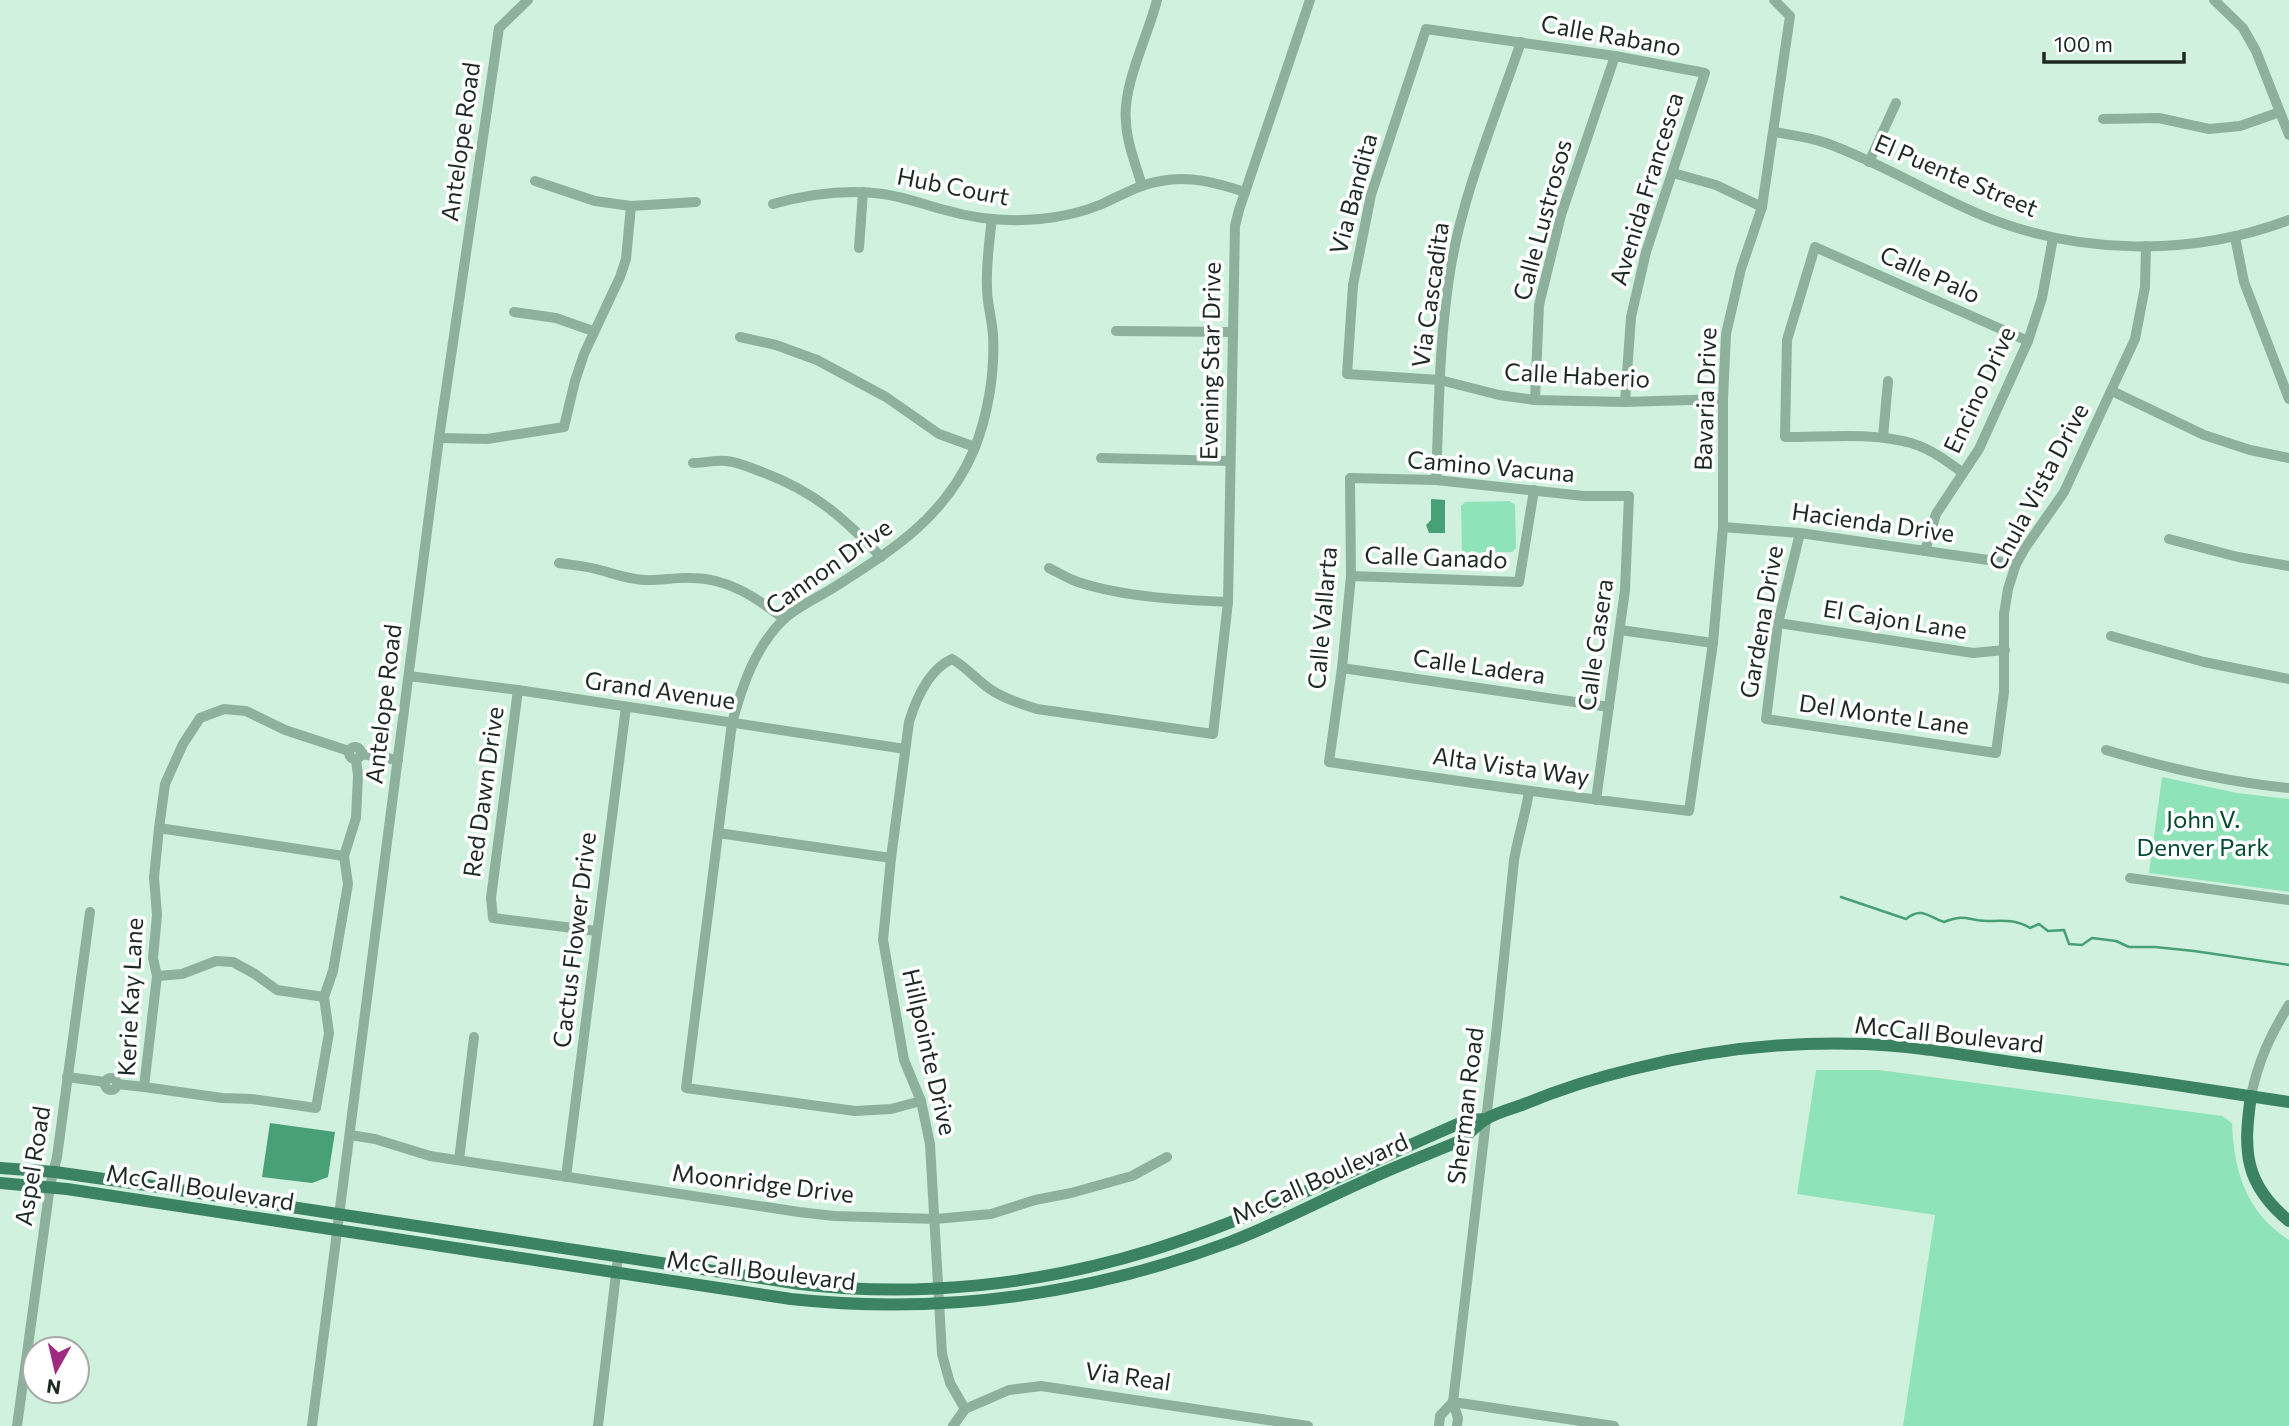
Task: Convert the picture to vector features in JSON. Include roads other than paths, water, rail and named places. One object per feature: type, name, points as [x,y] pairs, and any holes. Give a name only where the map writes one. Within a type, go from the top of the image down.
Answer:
[{"type":"main road","name":"McCall Boulevard","points":[[0,1168],[55,1172],[827,1287],[938,1288],[978,1286],[1044,1277],[1151,1251],[1223,1225],[1466,1120],[1486,1119],[1549,1094],[1631,1069],[1713,1053],[1793,1045],[1862,1044],[1909,1047],[2289,1102]]},
{"type":"main road","points":[[2251,1096],[2247,1134],[2250,1168],[2267,1201],[2289,1221]]},
{"type":"main road","name":"McCall Boulevard","points":[[0,1183],[50,1186],[830,1303],[939,1304],[1025,1296],[1119,1277],[1198,1253],[1268,1226],[1371,1178],[1462,1140],[1486,1119]]},
{"type":"main road","points":[[1119,1277],[1140,1261],[1215,1237],[1223,1225]]},
{"type":"street","name":"Antelope Road","points":[[312,1426],[439,438],[499,28],[527,0]]},
{"type":"street","points":[[1142,186],[1129,144],[1125,121],[1126,100],[1157,0]]},
{"type":"street","name":"Evening Star Drive","points":[[952,659],[965,666],[993,691],[1014,702],[1037,709],[1213,734],[1228,602],[1234,243],[1238,210],[1310,0]]},
{"type":"street","name":"Bavaria Drive","points":[[1689,811],[1713,643],[1723,527],[1726,334],[1741,269],[1762,207],[1790,16],[1774,0]]},
{"type":"street","points":[[2214,0],[2243,28],[2256,51],[2289,135]]},
{"type":"street","name":"Calle Rabano","points":[[1426,29],[1615,56],[1705,74]]},
{"type":"street","name":"Via Bandita","points":[[1347,374],[1353,285],[1371,195],[1426,29]]},
{"type":"street","name":"Via Cascadita","points":[[1436,481],[1440,380],[1450,272],[1464,210],[1521,42]]},
{"type":"street","name":"Calle Lustrosos","points":[[1535,400],[1539,305],[1561,215],[1615,56]]},
{"type":"street","name":"Avenida Francesca","points":[[1625,402],[1631,317],[1646,252],[1705,74]]},
{"type":"street","points":[[1869,162],[1896,103]]},
{"type":"street","points":[[2103,119],[2159,118],[2209,129],[2240,126],[2280,112]]},
{"type":"street","name":"El Puente Street","points":[[1774,132],[1827,143],[1981,215],[2053,238],[2122,246],[2194,243],[2235,237],[2289,220]]},
{"type":"street","points":[[1673,173],[1716,185],[1762,207]]},
{"type":"street","name":"Hub Court","points":[[773,204],[805,196],[863,192],[884,194],[947,211],[992,219],[1041,219],[1076,213],[1162,180],[1201,180],[1245,192]]},
{"type":"street","points":[[536,181],[579,197],[631,205],[696,202]]},
{"type":"street","points":[[859,248],[863,192]]},
{"type":"street","points":[[439,438],[487,439],[564,427],[575,381],[593,331],[623,268],[629,241],[631,205]]},
{"type":"street","name":"Cannon Drive","points":[[920,1101],[891,1109],[855,1111],[685,1088],[732,723],[740,691],[753,663],[784,619],[905,540],[927,521],[962,475],[975,447],[986,409],[992,373],[993,336],[987,290],[987,256],[992,219]]},
{"type":"street","points":[[2235,237],[2244,282],[2289,398]]},
{"type":"street","name":"Encino Drive","points":[[1925,551],[1936,514],[1979,449],[2028,341],[2042,298],[2053,238]]},
{"type":"street","name":"Chula Vista Drive","points":[[1996,753],[2004,692],[2004,614],[2008,589],[2016,564],[2064,492],[2135,339],[2145,287],[2146,246]]},
{"type":"street","name":"Calle Palo","points":[[1883,437],[1785,437],[1787,340],[1815,247],[2028,341]]},
{"type":"street","points":[[514,312],[556,318],[593,331]]},
{"type":"street","points":[[1116,331],[1232,332]]},
{"type":"street","points":[[740,337],[776,345],[817,359],[886,397],[939,434],[975,447]]},
{"type":"street","name":"Calle Haberio","points":[[1347,374],[1440,380],[1499,395],[1535,400],[1625,402],[1723,399]]},
{"type":"street","points":[[1888,381],[1883,437],[1913,443],[1940,456],[1963,473]]},
{"type":"street","points":[[2112,391],[2204,435],[2250,450],[2289,458]]},
{"type":"street","points":[[1101,458],[1230,461]]},
{"type":"street","points":[[693,463],[726,461],[751,467],[813,495],[837,513],[881,557]]},
{"type":"street","name":"Camino Vacuna","points":[[1350,478],[1436,481],[1584,496],[1629,496]]},
{"type":"street","name":"Calle Vallarta","points":[[1329,762],[1351,576],[1350,478]]},
{"type":"street","name":"Calle Ganado","points":[[1351,576],[1519,582],[1534,490]]},
{"type":"street","name":"Calle Casera","points":[[1596,800],[1628,560],[1629,496]]},
{"type":"street","name":"Hacienda Drive","points":[[1723,527],[1800,533],[2016,564]]},
{"type":"street","name":"Gardena Drive","points":[[1766,719],[1778,623],[1800,533]]},
{"type":"street","points":[[2169,539],[2238,557],[2289,566]]},
{"type":"street","points":[[559,563],[594,568],[624,578],[694,578],[716,581],[749,595],[784,619]]},
{"type":"street","points":[[1049,568],[1076,582],[1101,589],[1185,600],[1228,602]]},
{"type":"street","name":"El Cajon Lane","points":[[1778,623],[1973,653],[2005,650]]},
{"type":"street","points":[[1620,630],[1713,643]]},
{"type":"street","points":[[2111,636],[2204,662],[2289,679]]},
{"type":"street","name":"Hillpointe Drive","points":[[952,659],[933,672],[914,706],[905,749],[883,940],[904,1060],[920,1101],[930,1144],[942,1354],[950,1383],[965,1409]]},
{"type":"street","name":"Calle Ladera","points":[[1342,668],[1609,707]]},
{"type":"street","name":"Grand Avenue","points":[[409,676],[905,749]]},
{"type":"street","name":"Red Dawn Drive","points":[[518,690],[491,898],[493,918],[597,931]]},
{"type":"street","name":"Cactus Flower Drive","points":[[566,1177],[626,707]]},
{"type":"street","name":"Kerie Kay Lane","points":[[355,755],[358,776],[356,818],[344,856],[348,884],[333,971],[324,997],[328,1032],[316,1108],[252,1098],[222,1098],[144,1087],[156,976],[153,958],[157,915],[154,878],[165,784],[183,744],[201,718],[224,709],[246,711],[285,730],[355,755],[398,760]]},
{"type":"street","name":"Del Monte Lane","points":[[1766,719],[1996,753]]},
{"type":"street","points":[[2106,750],[2203,776],[2289,788]]},
{"type":"street","name":"Alta Vista Way","points":[[1329,762],[1529,792],[1689,811]]},
{"type":"street","name":"Sherman Road","points":[[1457,1426],[1458,1418],[1453,1402],[1514,860],[1529,792]]},
{"type":"street","points":[[159,828],[344,856]]},
{"type":"street","points":[[718,833],[891,858]]},
{"type":"street","points":[[2130,878],[2289,900]]},
{"type":"street","name":"Aspel Road","points":[[17,1426],[90,912]]},
{"type":"street","points":[[156,976],[182,974],[216,961],[233,962],[277,989],[324,997]]},
{"type":"street","points":[[2251,1096],[2264,1048],[2289,1005]]},
{"type":"street","points":[[459,1160],[474,1037]]},
{"type":"street","points":[[67,1077],[105,1082],[112,1077],[117,1084],[144,1087]]},
{"type":"street","name":"Moonridge Drive","points":[[350,1135],[395,1144],[430,1156],[566,1177],[835,1216],[934,1220],[991,1214],[1035,1200],[1071,1193],[1132,1176],[1167,1157]]},
{"type":"street","points":[[598,1426],[618,1257]]},
{"type":"street","name":"Via Real","points":[[965,1409],[1009,1390],[1041,1386],[1261,1422],[1308,1426]]},
{"type":"street","points":[[1439,1426],[1440,1416],[1453,1402],[1614,1426]]},
{"type":"street","points":[[953,1426],[965,1409]]},
{"type":"waterway","points":[[1841,897],[1906,919],[1921,913],[1944,922],[1962,918],[2014,922],[2030,928],[2039,924],[2048,931],[2064,930],[2069,944],[2082,945],[2092,938],[2116,941],[2129,947],[2194,951],[2289,965]]},
{"type":"park label","name":"John V. Denver Park","points":[[2203,834]]}]
